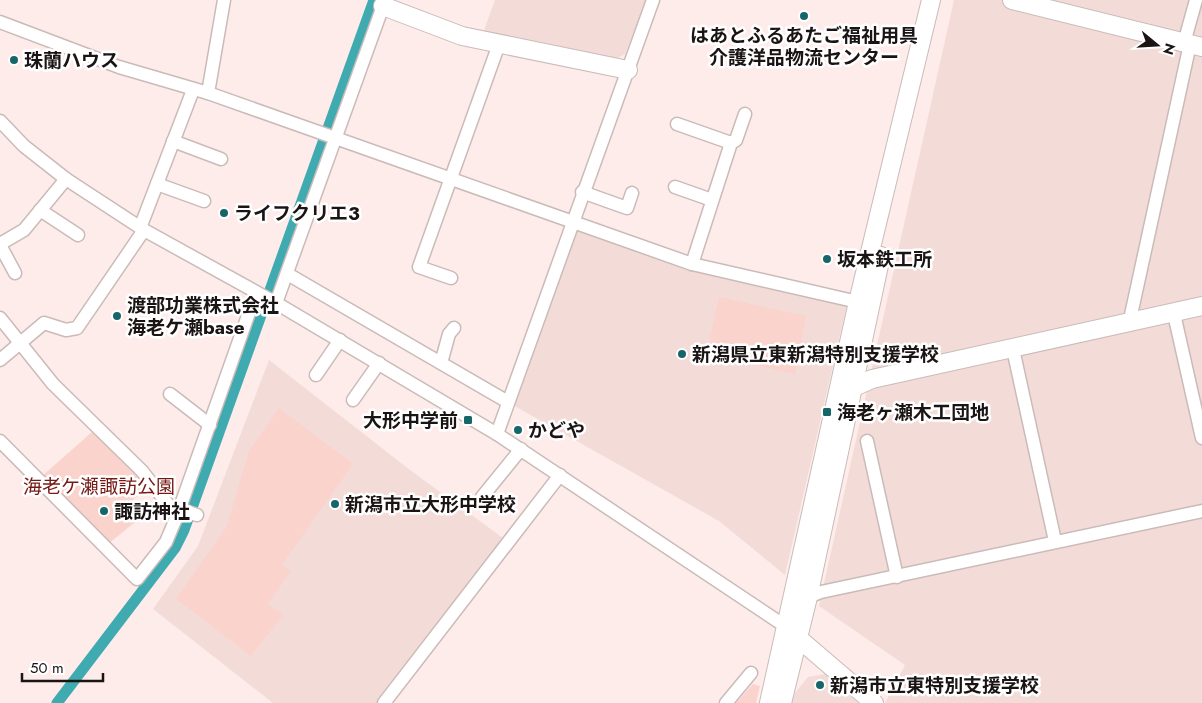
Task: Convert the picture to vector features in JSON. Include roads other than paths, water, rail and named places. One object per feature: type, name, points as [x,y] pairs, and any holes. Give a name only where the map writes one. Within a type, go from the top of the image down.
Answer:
[{"type":"street","points":[[208,93],[224,0]]},
{"type":"street","points":[[497,434],[571,222],[653,0]]},
{"type":"street","points":[[769,703],[858,302],[931,0]]},
{"type":"street","points":[[782,703],[808,597],[852,388],[940,0]]},
{"type":"street","points":[[1012,0],[1192,45]]},
{"type":"street","points":[[1129,324],[1192,45],[1196,0]]},
{"type":"street","points":[[0,441],[138,579],[166,542],[179,513],[210,425],[334,138],[387,4],[462,36],[628,70]]},
{"type":"street","points":[[0,22],[119,67],[208,93],[692,264],[858,302]]},
{"type":"street","points":[[451,278],[419,267],[499,44]]},
{"type":"street","points":[[0,360],[44,323],[66,330],[77,328],[142,229],[172,141],[193,90]]},
{"type":"street","points":[[692,264],[732,143],[736,140],[745,114]]},
{"type":"street","points":[[0,121],[24,146],[66,179],[142,229],[340,340],[521,449],[785,626],[874,703]]},
{"type":"street","points":[[677,124],[732,143]]},
{"type":"street","points":[[172,141],[221,159]]},
{"type":"street","points":[[15,272],[0,245],[24,230],[66,179]]},
{"type":"street","points":[[157,184],[204,201]]},
{"type":"street","points":[[676,187],[712,200]]},
{"type":"street","points":[[582,192],[627,208],[632,193]]},
{"type":"street","points":[[40,210],[78,235]]},
{"type":"street","points":[[291,276],[508,402]]},
{"type":"street","points":[[852,388],[872,379],[1129,324],[1202,306]]},
{"type":"street","points":[[1174,314],[1202,438]]},
{"type":"street","points":[[0,318],[53,384],[142,471],[179,513],[198,515]]},
{"type":"street","points":[[441,363],[450,334],[454,328]]},
{"type":"street","points":[[316,375],[340,340]]},
{"type":"street","points":[[1013,349],[1055,541]]},
{"type":"street","points":[[353,400],[379,363]]},
{"type":"street","points":[[170,394],[210,425]]},
{"type":"street","points":[[867,441],[897,576]]},
{"type":"street","points":[[482,497],[521,449]]},
{"type":"street","points":[[384,703],[560,475]]},
{"type":"street","points":[[808,597],[821,592],[1202,511]]},
{"type":"street","points":[[726,703],[751,673]]},
{"type":"waterway","points":[[57,703],[175,548],[184,530],[374,0]]},
{"type":"place","name":"はあとふるあたご福祉用具 介護洋品物流センター","points":[[804,16]]},
{"type":"place","name":"珠蘭ハウス","points":[[14,60]]},
{"type":"place","name":"ライフクリエ3","points":[[224,213]]},
{"type":"place","name":"坂本鉄工所","points":[[827,259]]},
{"type":"place","name":"渡部功業株式会社 海老ケ瀬base","points":[[117,316]]},
{"type":"place","name":"新潟県立東新潟特別支援学校","points":[[682,354]]},
{"type":"place","name":"海老ヶ瀬木工団地","points":[[827,412]]},
{"type":"place","name":"大形中学前","points":[[468,420]]},
{"type":"place","name":"かどや","points":[[518,430]]},
{"type":"place","name":"新潟市立大形中学校","points":[[335,504]]},
{"type":"place","name":"諏訪神社","points":[[104,511]]},
{"type":"place","name":"新潟市立東特別支援学校","points":[[820,685]]},
{"type":"park label","name":"海老ケ瀬諏訪公園","points":[[99,486]]}]
